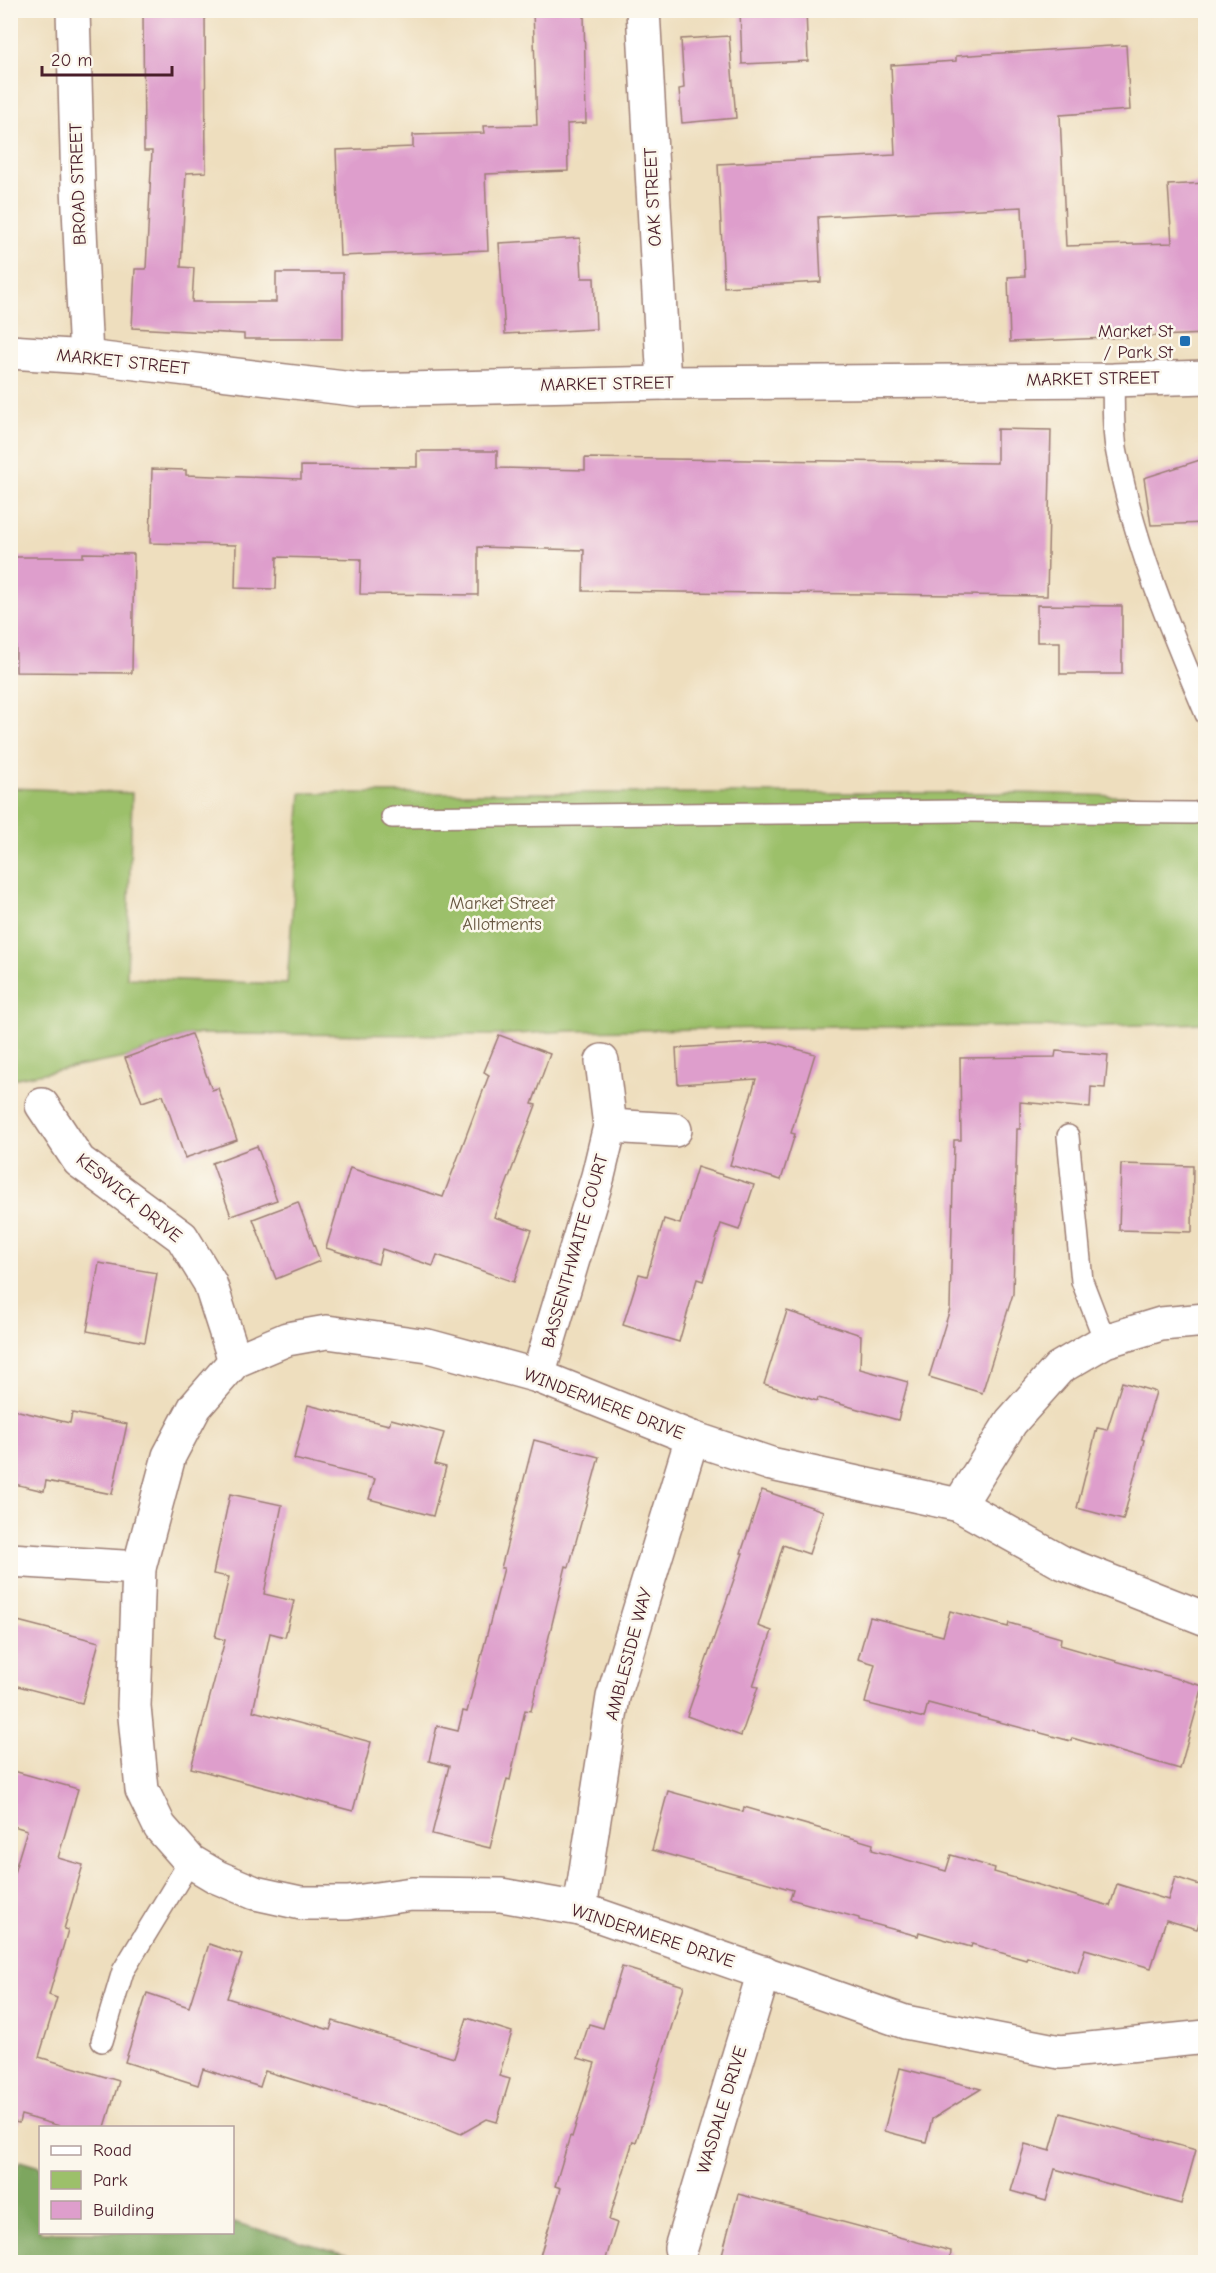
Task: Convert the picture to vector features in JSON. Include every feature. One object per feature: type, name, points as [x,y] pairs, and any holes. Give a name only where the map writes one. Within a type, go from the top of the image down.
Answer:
[{"type":"main road","name":"BROAD STREET","points":[[73,10],[86,357]]},
{"type":"main road","name":"OAK STREET","points":[[643,10],[664,383]]},
{"type":"main road","name":"MARKET STREET","points":[[10,352],[86,357],[361,390],[664,383],[1113,380],[1206,377]]},
{"type":"main road","name":"BASSENTHWAITE COURT","points":[[538,1376],[598,1176],[610,1126],[602,1061]]},
{"type":"main road","name":"KESWICK DRIVE","points":[[42,1105],[79,1161],[182,1237],[210,1283],[235,1360]]},
{"type":"main road","points":[[610,1126],[675,1130]]},
{"type":"main road","points":[[959,1505],[1018,1414],[1059,1368],[1105,1341],[1161,1324],[1206,1320]]},
{"type":"main road","name":"WINDERMERE DRIVE","points":[[1206,1619],[1061,1562],[959,1505],[771,1464],[692,1438],[538,1376],[428,1346],[327,1332],[287,1339],[235,1360],[195,1407],[169,1456],[139,1568],[134,1706],[142,1790],[160,1827],[190,1861],[217,1877],[255,1893],[302,1903],[348,1903],[412,1894],[501,1895],[580,1909],[905,2022],[1060,2052],[1206,2037]]},
{"type":"main road","name":"AMBLESIDE WAY","points":[[580,1909],[613,1697],[692,1438]]},
{"type":"main road","points":[[10,1560],[139,1568]]},
{"type":"main road","name":"WASDALE DRIVE","points":[[681,2248],[764,1972]]},
{"type":"lane","points":[[1113,380],[1113,425],[1117,453],[1132,513],[1164,614],[1206,714]]},
{"type":"lane","points":[[392,817],[961,811],[1194,813],[1206,811]]},
{"type":"lane","points":[[1068,1136],[1082,1281],[1105,1341]]},
{"type":"lane","points":[[102,2041],[123,1971],[190,1861]]},
{"type":"green space","name":"Market Street Allotments","points":[[11,788],[132,793],[127,978],[287,984],[301,793],[1020,793],[1183,798],[1205,802],[1205,1023],[1075,1027],[844,1027],[569,1031],[499,1035],[191,1034],[125,1058],[11,1079]]},
{"type":"green space","points":[[20,2161],[39,2167],[39,2234],[234,2234],[234,2222],[373,2262],[11,2262],[11,2180]]},
{"type":"building","points":[[143,10],[205,10],[206,172],[186,173],[181,267],[194,268],[192,302],[276,302],[276,273],[343,273],[343,339],[244,339],[244,334],[132,328],[135,269],[146,269],[152,151],[144,151]]},
{"type":"building","points":[[533,10],[584,10],[586,123],[567,124],[568,171],[485,174],[488,250],[340,256],[336,150],[413,147],[413,135],[484,133],[483,126],[537,125]]},
{"type":"building","points":[[740,10],[806,10],[808,61],[742,64]]},
{"type":"building","points":[[729,36],[736,118],[682,123],[679,89],[684,88],[681,39]]},
{"type":"building","points":[[1126,45],[1130,110],[1060,115],[1066,246],[1172,243],[1168,185],[1206,183],[1206,334],[1010,342],[1008,277],[1025,276],[1022,207],[818,217],[821,282],[724,287],[718,164],[895,155],[891,65],[956,61],[956,56]]},
{"type":"building","points":[[580,238],[582,278],[594,278],[596,329],[505,334],[499,243]]},
{"type":"building","points":[[997,429],[1051,430],[1047,596],[583,591],[584,550],[478,547],[478,595],[360,594],[361,559],[277,557],[276,589],[235,588],[236,545],[150,543],[152,469],[186,470],[186,475],[301,479],[301,466],[417,467],[417,451],[497,451],[497,468],[585,470],[585,458],[997,463]]},
{"type":"building","points":[[1206,458],[1206,523],[1151,525],[1144,478]]},
{"type":"building","points":[[83,553],[134,554],[132,673],[16,672],[15,557],[83,557]]},
{"type":"building","points":[[1037,605],[1122,606],[1122,674],[1060,674],[1060,642],[1037,642]]},
{"type":"building","points":[[191,1034],[212,1090],[218,1088],[237,1140],[185,1158],[163,1095],[142,1102],[125,1058]]},
{"type":"building","points":[[499,1035],[550,1054],[532,1104],[536,1105],[494,1217],[532,1230],[514,1282],[437,1255],[433,1266],[382,1249],[378,1264],[326,1248],[350,1168],[443,1197],[489,1075],[484,1072]]},
{"type":"building","points":[[772,1042],[815,1054],[791,1133],[795,1134],[781,1180],[730,1165],[756,1079],[678,1084],[676,1048]]},
{"type":"building","points":[[1056,1051],[1108,1055],[1105,1088],[1091,1087],[1090,1108],[1020,1102],[1020,1129],[1017,1129],[1013,1294],[982,1393],[929,1377],[950,1309],[954,1140],[961,1140],[960,1058],[1055,1057]]},
{"type":"building","points":[[257,1146],[277,1200],[231,1216],[212,1163]]},
{"type":"building","points":[[1121,1164],[1193,1166],[1192,1232],[1119,1230]]},
{"type":"building","points":[[697,1167],[754,1185],[739,1230],[721,1224],[703,1281],[697,1279],[679,1342],[623,1325],[639,1274],[647,1276],[664,1219],[680,1224]]},
{"type":"building","points":[[298,1202],[320,1261],[276,1279],[253,1219]]},
{"type":"building","points":[[99,1263],[157,1273],[145,1342],[87,1331]]},
{"type":"building","points":[[787,1311],[861,1335],[860,1369],[908,1382],[898,1420],[818,1398],[817,1401],[764,1384]]},
{"type":"building","points":[[1122,1382],[1156,1392],[1142,1439],[1144,1440],[1123,1520],[1077,1508],[1097,1428],[1107,1430]]},
{"type":"building","points":[[308,1405],[389,1425],[391,1419],[444,1433],[435,1464],[446,1467],[433,1516],[369,1499],[375,1479],[294,1459]]},
{"type":"building","points":[[10,1409],[70,1423],[72,1413],[127,1424],[112,1494],[46,1481],[44,1491],[10,1483]]},
{"type":"building","points":[[534,1440],[599,1457],[569,1567],[566,1566],[531,1711],[525,1710],[510,1780],[507,1779],[490,1848],[432,1834],[449,1766],[429,1761],[437,1726],[458,1731],[463,1711],[467,1712]]},
{"type":"building","points":[[762,1490],[823,1511],[809,1554],[783,1545],[758,1626],[772,1631],[753,1686],[758,1687],[741,1736],[687,1716],[743,1553],[741,1553]]},
{"type":"building","points":[[230,1494],[282,1505],[264,1594],[294,1601],[285,1637],[270,1633],[253,1711],[371,1742],[353,1811],[191,1768],[225,1640],[215,1637],[229,1577],[213,1574]]},
{"type":"building","points":[[950,1611],[1008,1627],[1009,1623],[1061,1638],[1060,1645],[1203,1686],[1180,1769],[1072,1738],[1071,1741],[928,1703],[924,1718],[865,1703],[875,1664],[858,1659],[870,1617],[943,1636]]},
{"type":"building","points":[[10,1619],[99,1642],[82,1703],[10,1684]]},
{"type":"building","points":[[10,1770],[78,1789],[58,1858],[83,1865],[64,1929],[68,1930],[49,1995],[57,1998],[39,2057],[119,2081],[105,2126],[60,2126],[21,2115],[19,2123],[10,2121],[10,1886],[27,1830],[10,1825]]},
{"type":"building","points":[[668,1791],[743,1812],[744,1807],[811,1826],[873,1844],[872,1850],[946,1871],[951,1855],[995,1868],[994,1872],[1110,1906],[1117,1884],[1168,1900],[1175,1877],[1206,1887],[1206,1903],[1197,1929],[1166,1920],[1151,1968],[1085,1949],[1078,1973],[1027,1957],[1026,1960],[972,1944],[971,1947],[919,1932],[918,1936],[859,1920],[859,1918],[790,1899],[793,1890],[652,1850]]},
{"type":"building","points":[[209,1944],[242,1955],[227,1998],[330,2030],[333,2021],[454,2058],[467,2018],[512,2032],[499,2076],[510,2079],[497,2122],[487,2119],[461,2134],[434,2123],[265,2071],[260,2087],[203,2069],[198,2085],[125,2062],[147,1993],[189,2007]]},
{"type":"building","points":[[622,1967],[684,1986],[636,2142],[633,2141],[609,2220],[617,2223],[605,2262],[538,2262],[561,2188],[555,2186],[595,2063],[578,2058],[589,2024],[603,2028]]},
{"type":"building","points":[[900,2068],[981,2089],[932,2119],[926,2142],[884,2131]]},
{"type":"building","points":[[1061,2113],[1196,2150],[1181,2204],[1055,2169],[1046,2201],[1011,2191],[1025,2144],[1050,2151]]},
{"type":"building","points":[[738,2194],[951,2251],[950,2262],[720,2262]]},
{"type":"place","name":"Market St / Park St","points":[[1185,341]]}]
